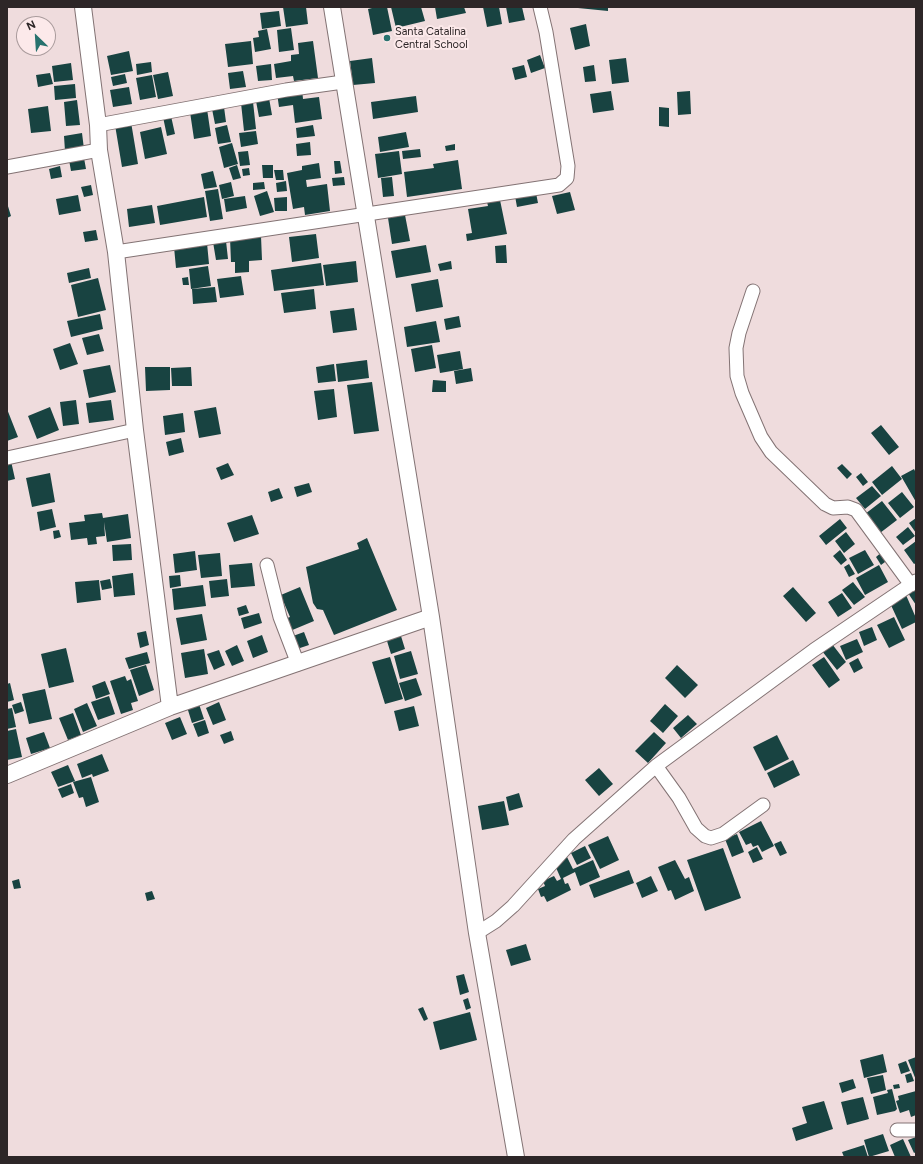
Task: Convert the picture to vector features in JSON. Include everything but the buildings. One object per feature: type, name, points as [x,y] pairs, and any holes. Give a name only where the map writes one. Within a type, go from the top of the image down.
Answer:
[{"type":"street","points":[[83,7],[98,125],[99,150],[116,252],[135,430],[170,707]]},
{"type":"street","points":[[332,7],[431,617],[477,933],[516,1157]]},
{"type":"street","points":[[116,252],[366,216],[559,186],[567,178],[568,166],[546,32],[540,7]]},
{"type":"street","points":[[98,125],[286,90],[343,82]]},
{"type":"street","points":[[7,167],[99,150]]},
{"type":"street","points":[[477,933],[496,921],[513,906],[574,839],[656,766],[814,650],[914,583],[856,510],[848,507],[833,508],[825,504],[771,452],[761,437],[742,393],[737,376],[736,348],[739,333],[754,291]]},
{"type":"street","points":[[7,458],[135,430]]},
{"type":"street","points":[[266,565],[280,617],[298,664]]},
{"type":"street","points":[[7,775],[170,707],[431,617]]},
{"type":"street","points":[[656,766],[679,798],[696,828],[705,836],[711,838],[723,834],[763,805]]},
{"type":"street","points":[[897,1130],[916,1130]]},
{"type":"place","name":"Santa Catalina Central School","points":[[387,38]]}]
